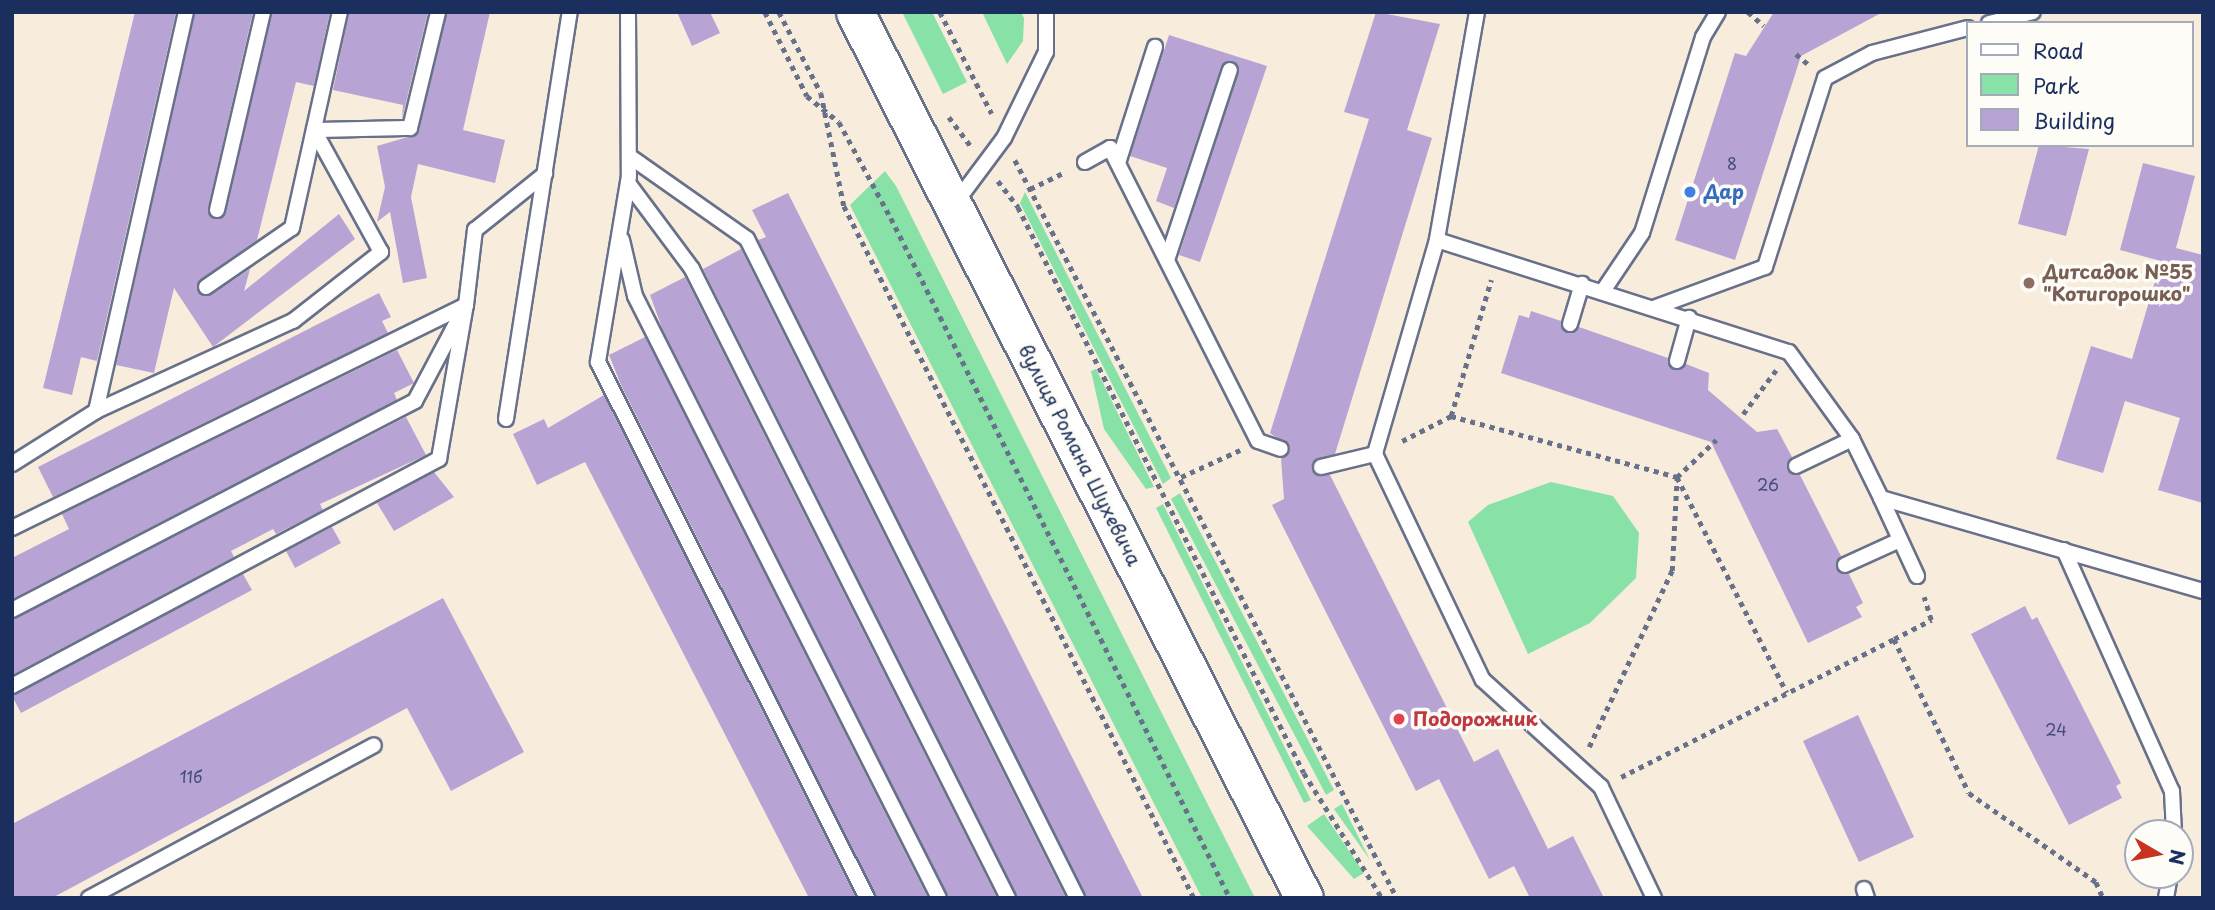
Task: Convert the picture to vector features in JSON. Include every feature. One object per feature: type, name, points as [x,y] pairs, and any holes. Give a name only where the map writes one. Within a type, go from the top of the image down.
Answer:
[{"type":"main road","name":"вулиця Романа Шухевича","points":[[855,12],[1304,898]]},
{"type":"lane","points":[[96,411],[186,12]]},
{"type":"lane","points":[[217,210],[263,12]]},
{"type":"lane","points":[[206,287],[292,229],[340,12]]},
{"type":"lane","points":[[314,130],[410,128],[438,12]]},
{"type":"lane","points":[[506,419],[570,12]]},
{"type":"lane","points":[[628,12],[628,183],[598,362],[867,898]]},
{"type":"lane","points":[[953,206],[1004,138],[1045,52],[1046,12]]},
{"type":"lane","points":[[1477,12],[1437,240],[1376,454],[1483,680],[1601,787],[1654,898]]},
{"type":"lane","points":[[1603,291],[1642,233],[1703,37],[1718,12]]},
{"type":"lane","points":[[1997,21],[2033,12]]},
{"type":"lane","points":[[1656,307],[1765,267],[1825,78],[1872,53],[1966,29]]},
{"type":"lane","points":[[1118,163],[1155,47]]},
{"type":"lane","points":[[1167,260],[1230,70]]},
{"type":"lane","points":[[12,464],[96,411],[293,321],[380,252],[314,130]]},
{"type":"lane","points":[[1085,162],[1110,148],[1258,441],[1281,449]]},
{"type":"lane","points":[[629,156],[747,239],[1077,898]]},
{"type":"lane","points":[[12,686],[439,459],[466,305],[475,230],[545,174]]},
{"type":"lane","points":[[628,183],[692,269],[1008,898]]},
{"type":"lane","points":[[620,232],[635,296],[939,898]]},
{"type":"lane","points":[[1437,240],[1656,307],[1789,352],[1852,439],[1917,576]]},
{"type":"lane","points":[[1570,324],[1582,284]]},
{"type":"lane","points":[[12,528],[466,305]]},
{"type":"lane","points":[[12,610],[415,401],[466,305]]},
{"type":"lane","points":[[1677,361],[1689,318]]},
{"type":"lane","points":[[1796,466],[1852,439]]},
{"type":"lane","points":[[1321,467],[1376,454]]},
{"type":"lane","points":[[1881,498],[2203,590]]},
{"type":"lane","points":[[1845,565],[1900,540]]},
{"type":"lane","points":[[2064,550],[2172,791],[2173,819]]},
{"type":"lane","points":[[89,898],[374,745]]},
{"type":"path","points":[[765,12],[807,96],[839,122],[891,218],[1230,898]]},
{"type":"path","points":[[779,12],[824,110],[844,206],[1194,898]]},
{"type":"path","points":[[940,12],[1397,898]]},
{"type":"path","points":[[1748,12],[1764,26]]},
{"type":"path","points":[[945,111],[1018,207],[1304,773],[1382,898]]},
{"type":"path","points":[[1030,189],[1085,162]]},
{"type":"path","points":[[1451,416],[1497,258]]},
{"type":"path","points":[[1743,414],[1789,352]]},
{"type":"path","points":[[1376,454],[1451,416],[1677,477],[1787,693]]},
{"type":"path","points":[[1579,768],[1672,571],[1677,477],[1717,440]]},
{"type":"path","points":[[1181,478],[1258,441]]},
{"type":"path","points":[[1601,787],[1931,620],[1917,576]]},
{"type":"path","points":[[1894,639],[1969,793],[2096,882],[2103,898]]},
{"type":"green space","points":[[902,12],[932,12],[967,82],[943,94]]},
{"type":"green space","points":[[982,12],[1021,12],[1024,18],[1023,41],[1007,64]]},
{"type":"green space","points":[[885,171],[896,186],[1255,898],[1202,898],[850,205]]},
{"type":"green space","points":[[1025,192],[1171,478],[1163,484],[1020,203]]},
{"type":"green space","points":[[1096,369],[1154,487],[1146,489],[1104,429],[1091,371]]},
{"type":"green space","points":[[1551,482],[1613,496],[1639,533],[1636,578],[1590,623],[1528,654],[1468,522],[1488,505]]},
{"type":"green space","points":[[1180,493],[1334,790],[1326,795],[1171,499]]},
{"type":"green space","points":[[1163,504],[1311,800],[1304,803],[1156,508]]},
{"type":"green space","points":[[1342,804],[1370,860],[1334,809]]},
{"type":"green space","points":[[1324,814],[1364,873],[1354,879],[1307,826]]},
{"type":"building","points":[[135,12],[176,12],[97,361],[81,357],[72,395],[43,388]]},
{"type":"building","points":[[195,12],[253,12],[208,208],[216,219],[226,212],[272,12],[330,12],[314,86],[296,82],[257,240],[201,279],[199,293],[211,295],[250,269],[244,291],[339,214],[355,239],[213,347],[174,288],[154,373],[116,365]]},
{"type":"building","points":[[349,12],[428,12],[402,119],[403,105],[333,90]]},
{"type":"building","points":[[447,12],[490,12],[463,130],[505,140],[495,183],[418,164],[411,197],[427,278],[403,283],[390,212],[377,222],[385,187],[377,146],[418,134]]},
{"type":"building","points":[[677,12],[710,12],[720,33],[692,46]]},
{"type":"building","points":[[1376,12],[1440,24],[1407,130],[1432,138],[1335,454],[1315,460],[1312,470],[1330,475],[1474,762],[1498,749],[1548,849],[1573,836],[1604,898],[1530,898],[1514,866],[1489,879],[1439,779],[1416,791],[1272,505],[1284,499],[1281,458],[1290,448],[1270,433],[1369,119],[1344,112]]},
{"type":"building","points":[[1774,12],[1883,12],[1801,56],[1735,260],[1675,240],[1735,53],[1746,56]]},
{"type":"building","points":[[1169,35],[1267,66],[1200,262],[1179,255],[1239,69],[1232,61],[1221,67],[1174,208],[1156,201],[1167,168],[1130,156]]},
{"type":"building","points":[[2038,147],[2089,149],[2066,236],[2018,224]]},
{"type":"building","points":[[2143,163],[2195,176],[2176,248],[2203,255],[2203,503],[2158,490],[2180,418],[2125,401],[2103,473],[2056,459],[2091,346],[2132,359],[2161,261],[2120,250]]},
{"type":"building","points":[[788,193],[1143,898],[1087,898],[758,240],[766,237],[752,210]]},
{"type":"building","points":[[741,249],[1066,898],[1018,898],[703,269]]},
{"type":"building","points":[[685,277],[997,898],[949,898],[662,328],[650,295]]},
{"type":"building","points":[[379,293],[391,317],[382,321],[388,333],[53,497],[38,467]]},
{"type":"building","points":[[1531,311],[1561,321],[1567,333],[1579,327],[1668,358],[1674,370],[1686,364],[1709,373],[1708,390],[1757,432],[1777,429],[1792,457],[1787,470],[1800,475],[1841,556],[1837,570],[1849,574],[1863,603],[1856,607],[1862,617],[1808,643],[1711,442],[1501,373],[1519,315],[1529,318]]},
{"type":"building","points":[[645,337],[928,898],[877,898],[621,385],[609,355]]},
{"type":"building","points":[[397,350],[414,383],[394,393],[397,400],[12,599],[12,558],[69,529],[62,514]]},
{"type":"building","points":[[604,395],[856,898],[809,898],[585,462],[537,485],[513,434],[544,419],[548,428]]},
{"type":"building","points":[[406,417],[426,455],[320,504],[323,510],[276,534],[273,529],[231,551],[234,557],[12,675],[12,620]]},
{"type":"building","points":[[434,472],[454,497],[394,531],[377,503]]},
{"type":"building","points":[[332,527],[341,543],[295,568],[286,551]]},
{"type":"building","points":[[243,574],[252,590],[21,713],[12,696]]},
{"type":"building","points":[[443,598],[524,752],[451,791],[407,708],[52,898],[12,898],[12,824]]},
{"type":"building","points":[[2025,606],[2032,620],[2037,617],[2121,783],[2116,786],[2122,798],[2069,825],[1971,634]]},
{"type":"building","points":[[1858,715],[1914,837],[1859,862],[1803,741]]},
{"type":"place","name":"Дар","points":[[1690,192]]},
{"type":"place","name":"Дитсадок №55 \"Котигорошко\"","points":[[2029,283]]},
{"type":"place","name":"Подорожник","points":[[1399,719]]}]
